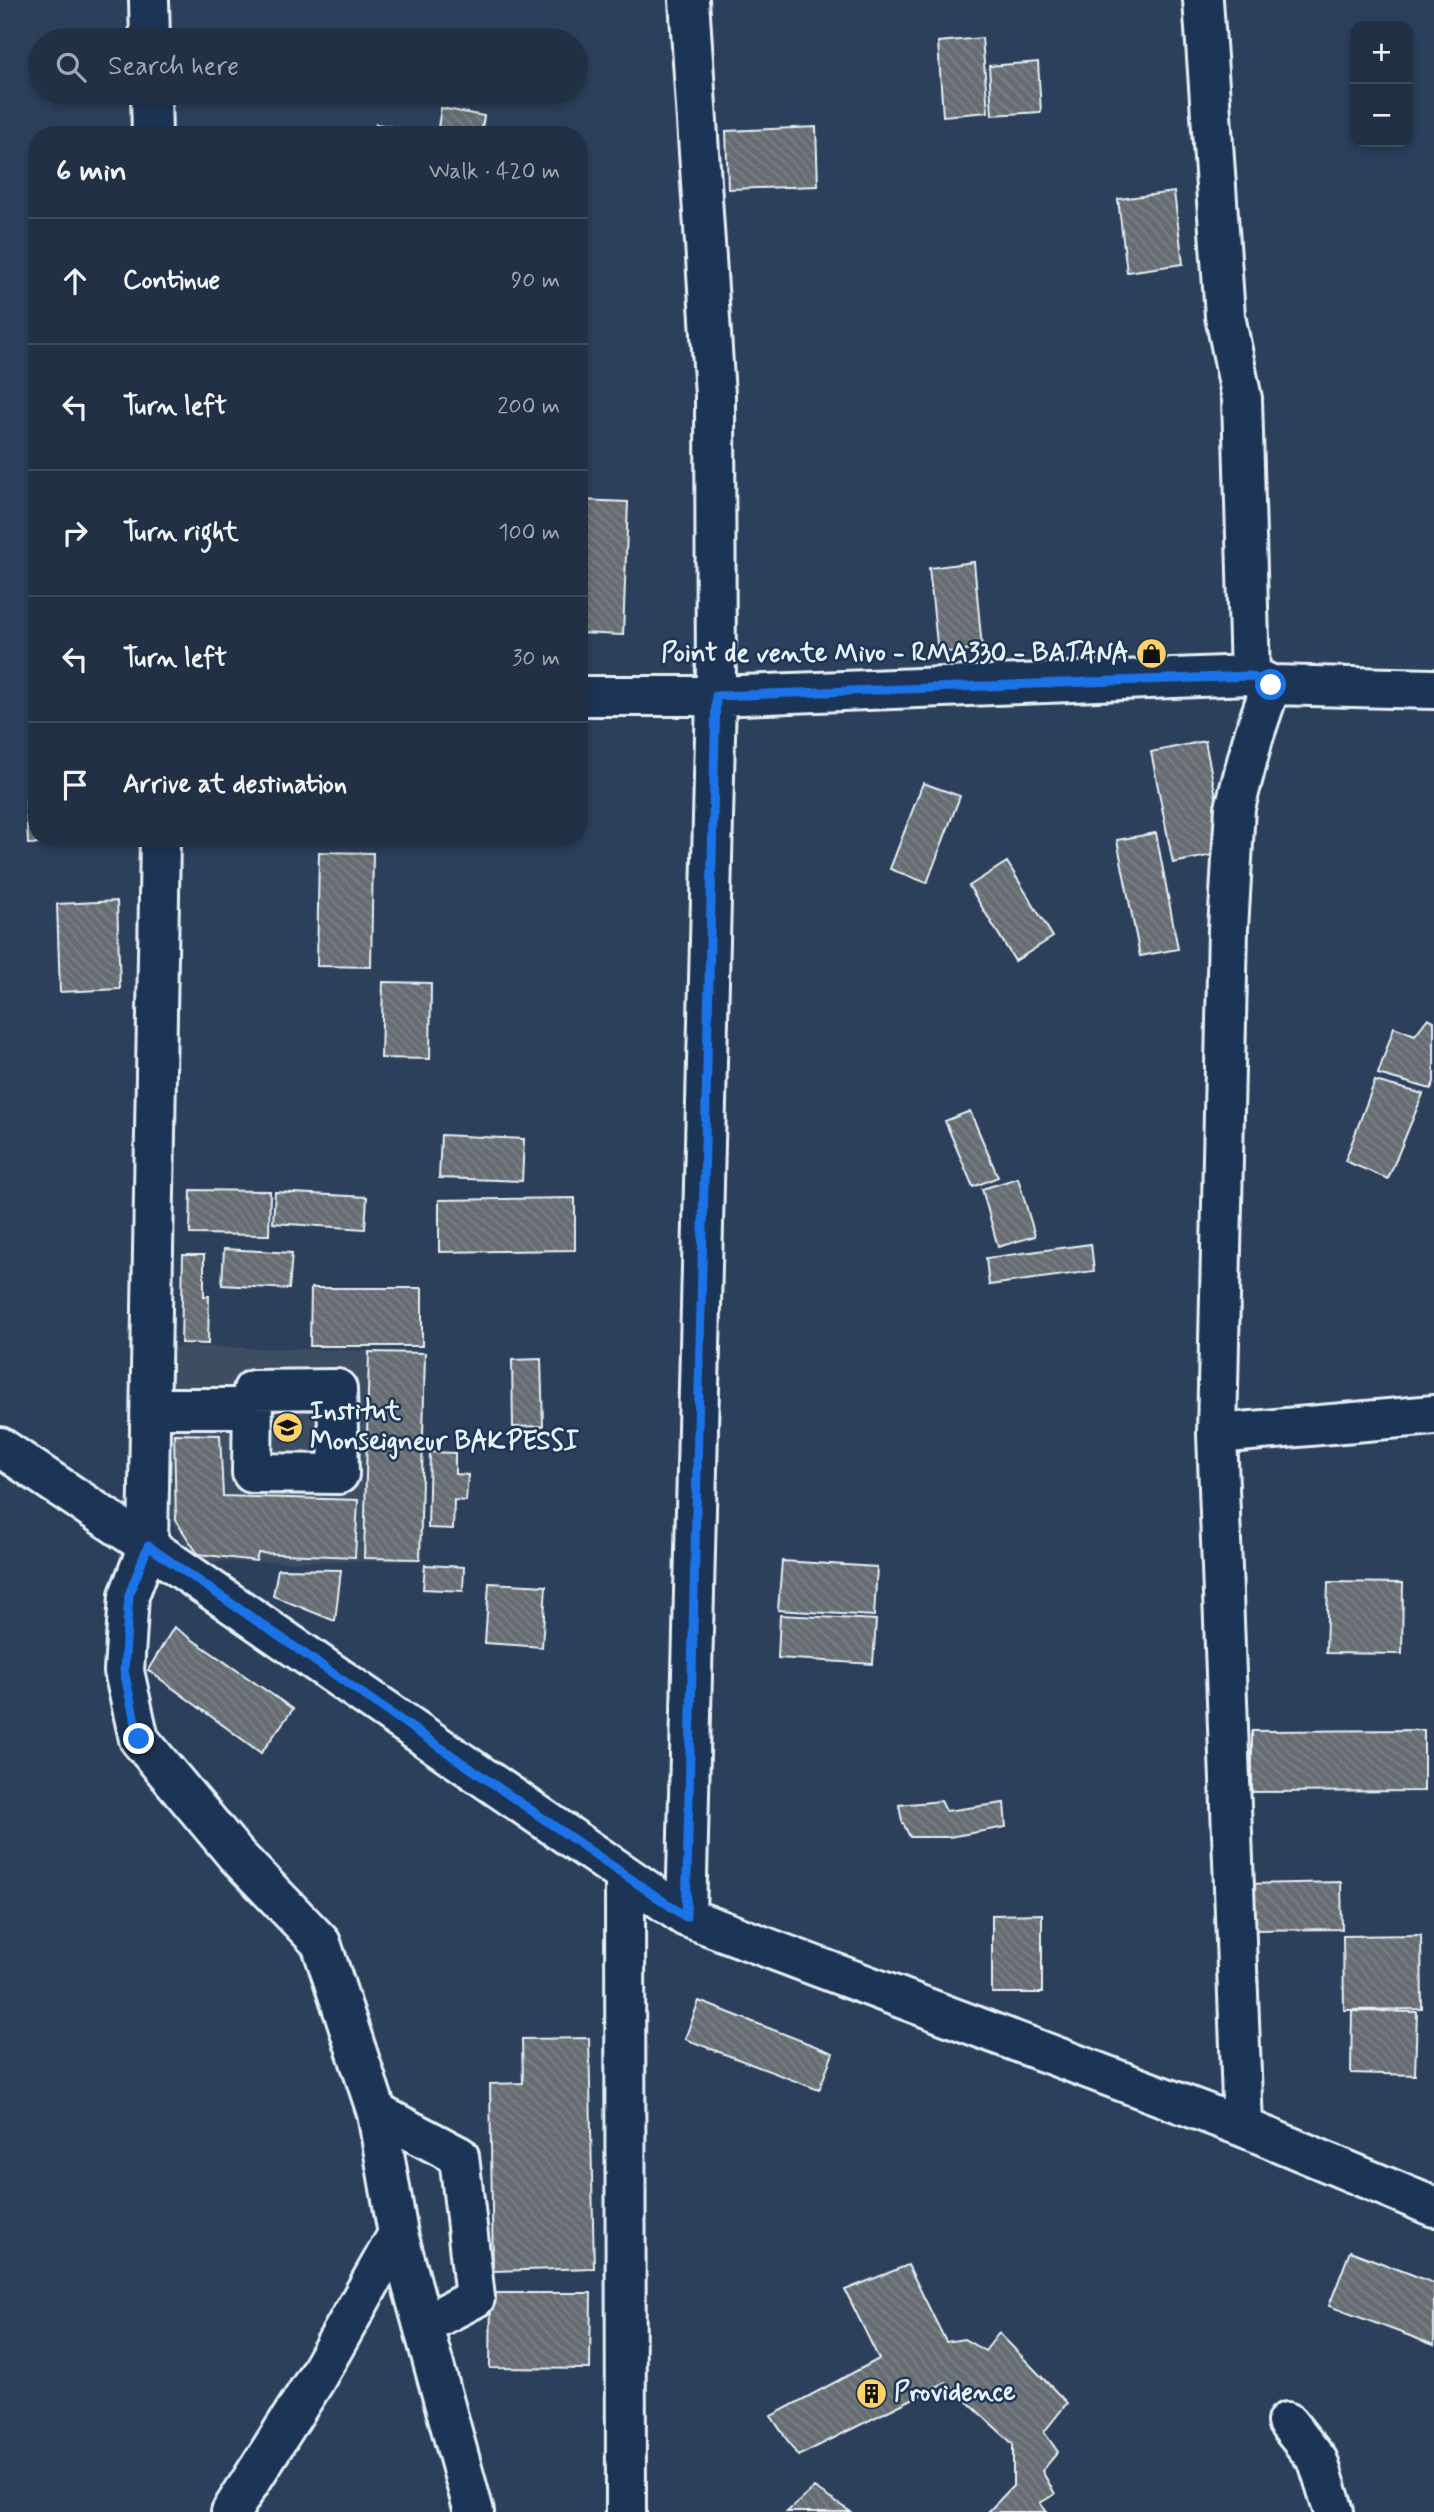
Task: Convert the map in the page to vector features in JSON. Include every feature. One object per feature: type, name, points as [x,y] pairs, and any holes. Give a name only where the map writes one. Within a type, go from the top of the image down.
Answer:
[{"type":"street","points":[[149,0],[150,28]]},
{"type":"street","points":[[686,1917],[716,696],[715,395],[689,0]]},
{"type":"street","points":[[1203,0],[1225,316],[1242,399],[1260,680],[1253,738],[1235,808],[1228,929],[1217,1434],[1243,2127]]},
{"type":"street","points":[[151,105],[152,126]]},
{"type":"street","points":[[588,696],[716,696],[1260,680],[1434,689]]},
{"type":"street","points":[[160,847],[148,1546],[129,1595],[124,1671],[139,1739],[236,1855],[321,1943],[377,2113],[398,2234],[474,2512]]},
{"type":"street","points":[[151,1408],[253,1408]]},
{"type":"street","points":[[1217,1434],[1434,1415]]},
{"type":"street","points":[[0,1447],[686,1917],[1243,2127],[1434,2207]]},
{"type":"street","points":[[625,1875],[626,2512]]},
{"type":"street","points":[[377,2113],[459,2156],[475,2298],[423,2325]]},
{"type":"street","points":[[231,2512],[314,2382],[398,2234]]},
{"type":"street","points":[[1287,2422],[1318,2461],[1334,2512]]},
{"type":"shaded area","points":[[172,1346],[426,1352],[422,1561],[196,1562],[171,1521]]},
{"type":"building","points":[[982,38],[988,112],[943,116],[938,42]]},
{"type":"building","points":[[1038,62],[1041,112],[992,115],[989,66]]},
{"type":"building","points":[[441,108],[484,116],[482,126],[438,126]]},
{"type":"building","points":[[816,127],[818,186],[728,189],[726,131]]},
{"type":"building","points":[[1174,192],[1183,264],[1127,272],[1118,199]]},
{"type":"building","points":[[588,500],[628,502],[623,635],[588,633]]},
{"type":"building","points":[[974,562],[982,648],[938,653],[929,568]]},
{"type":"building","points":[[1205,741],[1227,852],[1173,863],[1151,752]]},
{"type":"building","points":[[923,783],[960,796],[927,883],[890,869]]},
{"type":"building","points":[[26,800],[28,800],[28,844]]},
{"type":"building","points":[[1156,833],[1178,949],[1140,956],[1117,840]]},
{"type":"building","points":[[319,852],[373,853],[371,967],[317,966]]},
{"type":"building","points":[[1007,862],[1053,937],[1015,961],[969,886]]},
{"type":"building","points":[[117,901],[120,989],[60,992],[57,904]]},
{"type":"building","points":[[383,982],[431,983],[430,1059],[381,1058]]},
{"type":"building","points":[[1428,1018],[1434,1021],[1434,1082],[1431,1089],[1378,1074],[1394,1027],[1415,1035]]},
{"type":"building","points":[[1375,1081],[1423,1094],[1388,1179],[1345,1161]]},
{"type":"building","points":[[970,1111],[998,1177],[973,1187],[945,1121]]},
{"type":"building","points":[[441,1135],[524,1139],[522,1181],[439,1178]]},
{"type":"building","points":[[1018,1178],[1035,1236],[998,1247],[982,1189]]},
{"type":"building","points":[[191,1190],[270,1191],[269,1235],[190,1234]]},
{"type":"building","points":[[275,1192],[367,1197],[365,1229],[273,1223]]},
{"type":"building","points":[[575,1198],[575,1250],[439,1252],[439,1200]]},
{"type":"building","points":[[1091,1244],[1094,1271],[989,1285],[986,1258]]},
{"type":"building","points":[[224,1249],[292,1253],[289,1289],[222,1285]]},
{"type":"building","points":[[183,1255],[204,1255],[204,1296],[209,1296],[208,1344],[181,1343]]},
{"type":"building","points":[[311,1288],[422,1288],[422,1346],[310,1346]]},
{"type":"building","points":[[369,1352],[425,1353],[420,1559],[364,1558]]},
{"type":"building","points":[[541,1359],[543,1426],[513,1427],[512,1360]]},
{"type":"building","points":[[174,1434],[220,1435],[223,1496],[358,1500],[355,1557],[258,1553],[256,1561],[198,1554],[176,1521]]},
{"type":"building","points":[[430,1452],[455,1453],[455,1474],[468,1475],[466,1501],[454,1500],[453,1529],[428,1528]]},
{"type":"building","points":[[782,1561],[877,1567],[874,1616],[778,1610]]},
{"type":"building","points":[[425,1565],[464,1567],[463,1591],[423,1589]]},
{"type":"building","points":[[278,1569],[341,1570],[335,1621],[273,1596]]},
{"type":"building","points":[[1328,1582],[1403,1583],[1402,1654],[1326,1653]]},
{"type":"building","points":[[489,1583],[546,1586],[542,1647],[485,1643]]},
{"type":"building","points":[[780,1615],[876,1620],[873,1664],[778,1658]]},
{"type":"building","points":[[174,1627],[293,1709],[261,1753],[148,1670]]},
{"type":"building","points":[[1424,1730],[1424,1791],[1252,1792],[1252,1731]]},
{"type":"building","points":[[941,1801],[946,1811],[1004,1803],[1006,1827],[949,1837],[910,1837],[902,1821],[899,1805]]},
{"type":"building","points":[[1341,1882],[1342,1929],[1247,1930],[1246,1884]]},
{"type":"building","points":[[1042,1914],[1042,1993],[992,1993],[992,1915]]},
{"type":"building","points":[[1421,1935],[1422,2009],[1344,2010],[1343,1936]]},
{"type":"building","points":[[699,2001],[833,2053],[819,2090],[685,2039]]},
{"type":"building","points":[[1352,2011],[1417,2012],[1415,2075],[1351,2073]]},
{"type":"building","points":[[589,2038],[594,2268],[493,2271],[490,2084],[523,2083],[522,2039]]},
{"type":"building","points":[[1350,2251],[1434,2283],[1434,2345],[1329,2306]]},
{"type":"building","name":"Providence","points":[[908,2265],[946,2342],[964,2339],[985,2351],[999,2333],[1067,2403],[1044,2432],[1058,2452],[1042,2471],[1055,2494],[1040,2503],[1047,2512],[988,2512],[1013,2486],[1013,2444],[946,2382],[798,2456],[771,2416],[879,2359],[845,2290]]},
{"type":"building","points":[[491,2293],[591,2293],[590,2369],[490,2368]]},
{"type":"building","points":[[814,2488],[851,2512],[787,2512]]},
{"type":"place","name":"Point de vente Mivo - RMA330 - BATANA","points":[[1152,654]]},
{"type":"place","name":"Institut Monseigneur BAKPESSI","points":[[287,1427]]},
{"type":"place","name":"Providence","points":[[871,2393]]},
{"type":"route","points":[[139,1739],[124,1671],[129,1595],[148,1546],[686,1917],[716,696],[1250,676],[1271,685]]}]
